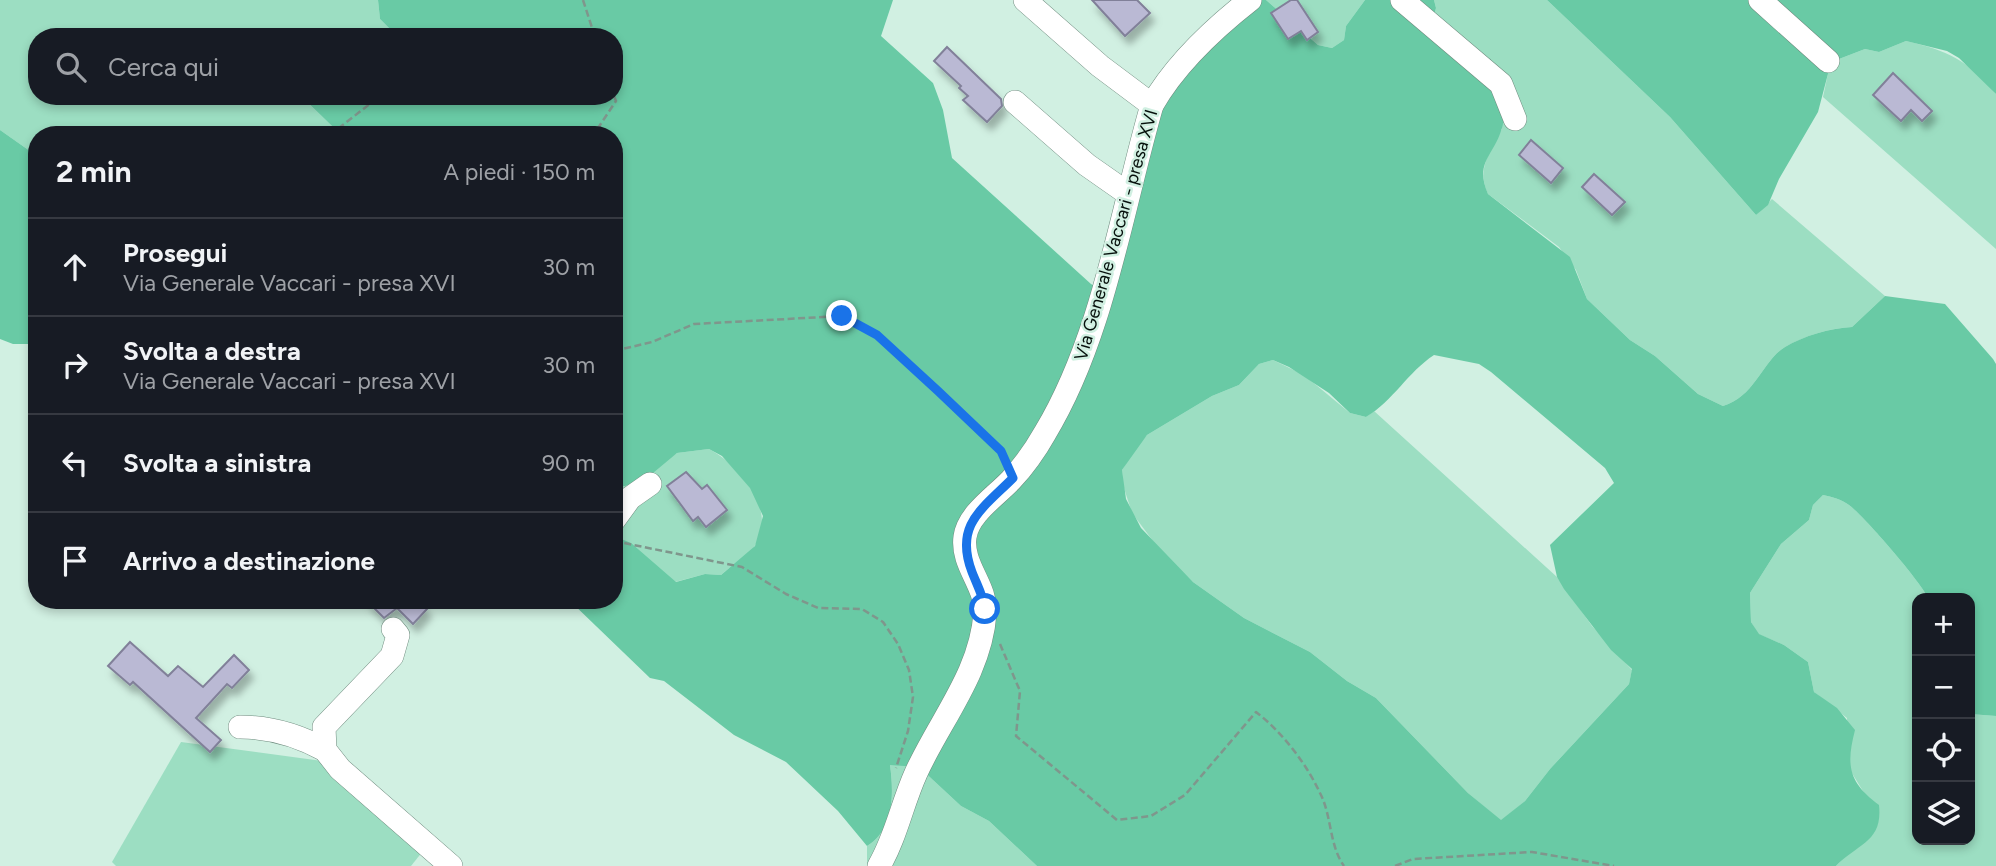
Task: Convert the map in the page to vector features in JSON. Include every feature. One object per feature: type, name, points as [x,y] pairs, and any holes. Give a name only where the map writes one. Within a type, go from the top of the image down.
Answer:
[{"type":"street","points":[[1025,0],[1100,66],[1152,105]]},
{"type":"street","name":"Via Generale Vaccari - presa XVI","points":[[879,866],[891,845],[907,793],[966,682],[984,628],[985,609],[966,554],[965,536],[975,516],[1013,478],[1046,432],[1077,368],[1101,293],[1152,105],[1180,65],[1250,0]]},
{"type":"street","points":[[1402,0],[1501,84],[1515,119]]},
{"type":"street","points":[[1760,0],[1828,61]]},
{"type":"street","points":[[1015,102],[1087,165],[1127,193]]},
{"type":"street","points":[[623,508],[630,498],[650,484]]},
{"type":"street","points":[[325,750],[324,727],[392,656],[398,635],[393,629]]},
{"type":"street","points":[[240,727],[263,727],[307,740],[325,750],[340,769],[452,866]]},
{"type":"path","points":[[583,0],[592,28]]},
{"type":"path","points":[[342,126],[368,105]]},
{"type":"path","points":[[599,126],[614,105]]},
{"type":"path","points":[[623,349],[652,342],[694,324],[842,316],[877,335],[938,391],[1001,451],[1013,478]]},
{"type":"path","points":[[623,543],[742,567],[786,594],[818,608],[862,609],[883,622],[898,644],[909,670],[913,697],[908,731],[896,765],[897,779],[907,793]]},
{"type":"path","points":[[1000,644],[1020,691],[1016,736],[1117,820],[1151,816],[1185,795],[1256,712],[1278,729],[1321,794],[1338,857],[1344,866]]},
{"type":"path","points":[[1395,866],[1413,859],[1532,852],[1614,866]]},
{"type":"green space","points":[[0,0],[378,0],[380,19],[389,28],[28,28],[28,105],[310,105],[332,126],[28,126],[28,150],[0,130]]},
{"type":"green space","points":[[378,0],[893,0],[881,36],[933,83],[943,110],[952,158],[1091,284],[1107,293],[1159,101],[1249,0],[1266,0],[1318,45],[1332,48],[1344,40],[1346,26],[1365,0],[1434,0],[1436,8],[1432,23],[1477,56],[1491,59],[1503,119],[1499,138],[1484,166],[1484,183],[1488,194],[1570,257],[1587,299],[1630,340],[1655,356],[1698,394],[1723,406],[1734,401],[1751,387],[1770,361],[1785,347],[1817,333],[1852,327],[1885,296],[1945,304],[1993,359],[1996,364],[1996,716],[1975,714],[1975,593],[1925,593],[1879,535],[1856,511],[1843,501],[1823,495],[1813,505],[1809,520],[1781,544],[1750,593],[1751,622],[1759,634],[1784,645],[1808,662],[1814,692],[1837,708],[1855,730],[1850,763],[1852,772],[1861,788],[1879,805],[1879,817],[1877,827],[1867,841],[1836,866],[1037,866],[989,821],[961,806],[919,767],[890,765],[892,799],[887,821],[883,831],[867,846],[838,811],[786,762],[734,735],[664,681],[650,678],[578,609],[623,609],[623,540],[631,543],[676,582],[705,574],[721,575],[755,546],[763,516],[750,488],[722,456],[709,449],[677,453],[641,483],[623,486],[623,126],[332,126],[310,105],[623,105],[623,28],[389,28],[380,19]],"holes":[[[1434,355],[1479,364],[1605,468],[1614,483],[1550,545],[1557,577],[1564,589],[1611,650],[1632,669],[1629,684],[1550,769],[1525,801],[1501,820],[1468,793],[1376,698],[1347,681],[1310,652],[1244,618],[1193,582],[1141,528],[1126,499],[1122,470],[1147,435],[1212,396],[1239,385],[1259,364],[1273,360],[1289,367],[1329,393],[1350,413],[1366,417]]]},
{"type":"green space","points":[[1266,0],[1365,0],[1346,26],[1344,40],[1332,48],[1318,45]]},
{"type":"green space","points":[[1434,0],[1547,0],[1670,117],[1756,215],[1772,199],[1885,296],[1852,327],[1817,333],[1785,347],[1770,361],[1751,387],[1734,401],[1723,406],[1698,394],[1655,356],[1630,340],[1587,299],[1576,270],[1559,247],[1488,194],[1483,177],[1484,169],[1502,129],[1477,56],[1432,23],[1436,8]]},
{"type":"green space","points":[[1547,0],[1996,0],[1996,94],[1959,58],[1947,51],[1906,41],[1879,52],[1865,49],[1839,59],[1829,70],[1818,112],[1779,179],[1768,205],[1756,215],[1670,117]]},
{"type":"green space","points":[[1906,41],[1956,58],[1976,72],[1996,94],[1996,249],[1823,97],[1829,69],[1839,59],[1865,49],[1879,52]]},
{"type":"green space","points":[[0,130],[28,150],[28,344],[13,344],[0,339]]},
{"type":"green space","points":[[1273,360],[1304,375],[1350,413],[1366,417],[1374,411],[1557,577],[1592,626],[1632,670],[1629,684],[1550,769],[1525,801],[1501,821],[1468,793],[1376,698],[1347,681],[1310,652],[1244,618],[1193,582],[1162,553],[1132,513],[1123,485],[1122,470],[1147,435],[1212,396],[1239,385],[1259,364]]},
{"type":"green space","points":[[709,449],[721,456],[743,478],[759,504],[761,533],[754,547],[721,575],[705,574],[675,582],[623,543],[623,486],[677,453]]},
{"type":"green space","points":[[1823,495],[1849,505],[1879,535],[1925,593],[1912,593],[1912,845],[1975,845],[1975,714],[1996,716],[1996,866],[1836,866],[1842,860],[1866,796],[1850,770],[1847,718],[1814,692],[1808,662],[1784,645],[1758,634],[1751,622],[1750,593],[1781,544],[1809,520],[1813,505]]},
{"type":"green space","points":[[181,742],[337,763],[431,841],[411,866],[116,866],[112,862]]},
{"type":"green space","points":[[890,765],[919,767],[961,806],[989,821],[1037,866],[867,866],[867,846],[883,831],[890,810]]},
{"type":"building","points":[[1092,0],[1137,0],[1150,13],[1125,36]]},
{"type":"building","points":[[1291,0],[1297,0],[1318,32],[1307,40],[1301,31],[1288,39],[1271,13]]},
{"type":"building","points":[[947,47],[1001,99],[1002,106],[987,122],[963,100],[968,96],[959,88],[961,86],[934,61]]},
{"type":"building","points":[[1893,73],[1932,111],[1922,121],[1911,110],[1901,121],[1873,95]]},
{"type":"building","points":[[1531,140],[1563,168],[1551,183],[1519,155]]},
{"type":"building","points":[[1594,174],[1625,202],[1612,215],[1582,187]]},
{"type":"building","points":[[686,472],[702,489],[707,485],[727,510],[706,527],[698,517],[693,521],[667,486]]},
{"type":"building","points":[[375,609],[396,609],[384,618]]},
{"type":"building","points":[[398,609],[427,609],[413,624]]},
{"type":"building","points":[[130,642],[168,676],[178,666],[203,687],[234,655],[249,670],[232,688],[227,684],[196,718],[221,740],[210,752],[133,682],[130,685],[108,666]]},
{"type":"route","points":[[842,316],[877,335],[1001,451],[1013,478],[975,516],[965,536],[966,554],[982,593],[985,609]]}]
